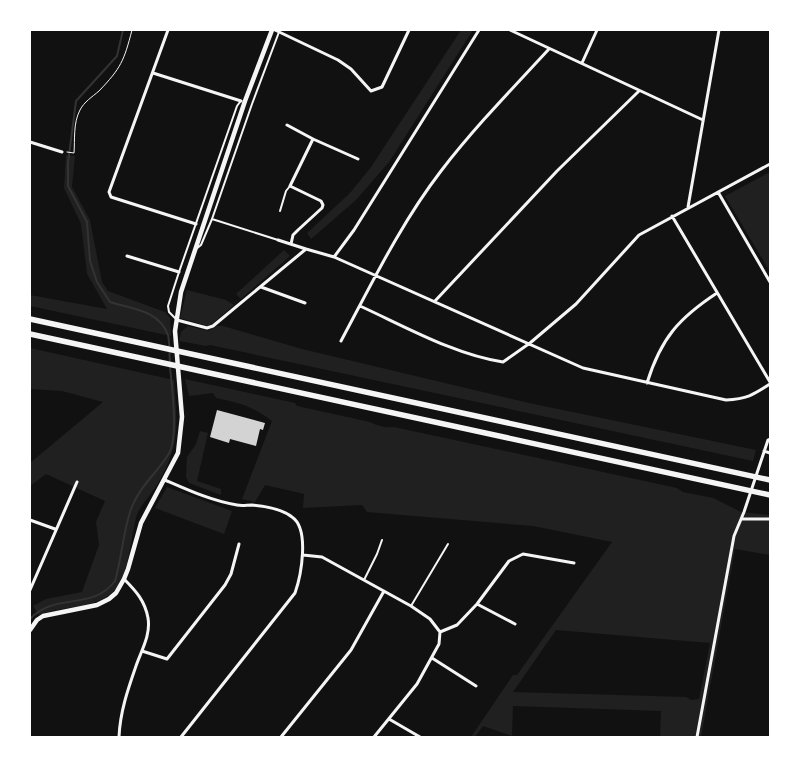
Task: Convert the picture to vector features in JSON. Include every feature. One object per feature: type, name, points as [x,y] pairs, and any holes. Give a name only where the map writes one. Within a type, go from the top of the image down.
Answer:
[{"type":"highway","points":[[30,319],[770,480]]},
{"type":"highway","points":[[30,334],[770,495]]},
{"type":"main road","points":[[30,630],[37,620],[43,616],[97,605],[109,599],[120,587],[140,523],[178,453],[182,417],[176,320],[181,292],[243,101],[273,30]]},
{"type":"street","points":[[168,30],[109,192],[111,197],[196,224]]},
{"type":"street","points":[[273,30],[338,60],[351,69],[371,91],[382,87],[409,30]]},
{"type":"street","points":[[334,257],[354,230],[479,30]]},
{"type":"street","points":[[510,30],[703,120]]},
{"type":"street","points":[[582,63],[597,30]]},
{"type":"street","points":[[688,207],[720,30]]},
{"type":"street","points":[[342,342],[405,223],[440,172],[482,120],[549,49]]},
{"type":"street","points":[[153,73],[243,101]]},
{"type":"street","points":[[435,301],[556,172],[639,91]]},
{"type":"street","points":[[287,125],[358,159]]},
{"type":"street","points":[[291,244],[293,236],[323,205],[321,201],[290,186],[313,138]]},
{"type":"street","points":[[30,142],[64,152]]},
{"type":"street","points":[[360,306],[452,347],[503,362],[530,343],[576,304],[639,235],[770,164]]},
{"type":"street","points":[[718,192],[770,282]]},
{"type":"street","points":[[278,240],[334,257],[583,368],[726,400],[739,400],[752,396],[770,383],[672,216]]},
{"type":"street","points":[[176,320],[207,328],[213,326],[306,249]]},
{"type":"street","points":[[127,256],[179,272]]},
{"type":"street","points":[[261,287],[305,303]]},
{"type":"street","points":[[647,383],[656,358],[674,328],[693,308],[717,293]]},
{"type":"street","points":[[697,737],[734,536],[742,519],[764,451],[770,439]]},
{"type":"street","points":[[764,451],[770,453]]},
{"type":"street","points":[[165,480],[215,500],[238,506],[261,507],[279,511],[293,517],[300,526],[303,555],[299,581],[289,602],[181,737]]},
{"type":"street","points":[[30,590],[55,528],[58,527],[77,482]]},
{"type":"street","points":[[742,519],[770,519]]},
{"type":"street","points":[[30,520],[55,528]]},
{"type":"street","points":[[142,651],[167,659],[225,585],[231,574],[239,544]]},
{"type":"street","points":[[440,632],[457,625],[477,604],[513,558],[523,554],[574,563]]},
{"type":"street","points":[[303,555],[322,557],[412,606],[430,618],[440,632],[439,644],[417,684],[374,737]]},
{"type":"street","points":[[124,579],[138,593],[144,604],[148,619],[147,637],[120,716],[119,736],[125,737]]},
{"type":"street","points":[[281,737],[351,650],[384,591]]},
{"type":"street","points":[[477,604],[515,624]]},
{"type":"street","points":[[432,658],[476,686]]},
{"type":"street","points":[[389,718],[420,737]]},
{"type":"lane","points":[[194,250],[201,245],[212,219],[252,104],[280,32]]},
{"type":"lane","points":[[176,320],[169,312],[168,306],[237,106],[243,101]]},
{"type":"lane","points":[[280,211],[286,191],[290,186]]},
{"type":"lane","points":[[212,219],[278,240]]},
{"type":"lane","points":[[364,580],[382,540]]},
{"type":"lane","points":[[412,606],[448,544]]},
{"type":"path","points":[[64,152],[74,153],[76,119],[79,112],[82,106],[112,78],[123,63],[132,30]]},
{"type":"shaded area","points":[[461,30],[473,30],[389,162],[356,200],[311,239],[307,233],[350,193],[371,167]]},
{"type":"shaded area","points":[[66,155],[75,156],[72,187],[90,220],[102,282],[108,291],[165,312],[170,318],[171,336],[30,306],[30,295],[107,309],[87,274],[81,224],[64,188]]},
{"type":"shaded area","points":[[770,172],[770,272],[725,196]]},
{"type":"shaded area","points":[[284,250],[290,256],[241,299],[236,294]]},
{"type":"shaded area","points":[[187,290],[226,300],[234,305],[207,326],[180,318]]},
{"type":"shaded area","points":[[188,326],[208,331],[216,326],[223,326],[302,349],[529,403],[756,450],[753,461],[210,345],[206,346],[179,341],[181,332]]},
{"type":"shaded area","points":[[30,348],[174,380],[176,408],[176,433],[171,456],[158,483],[136,518],[126,567],[119,585],[106,597],[97,601],[39,615],[33,606],[46,599],[82,592],[99,545],[96,522],[105,501],[46,474],[30,486],[30,463],[103,402],[62,391],[30,389]]},
{"type":"shaded area","points":[[185,379],[295,403],[297,406],[370,422],[376,425],[394,427],[677,488],[683,492],[713,498],[741,512],[770,515],[770,555],[735,549],[701,737],[660,737],[661,711],[513,706],[512,736],[483,726],[475,737],[471,737],[513,675],[517,675],[612,542],[533,526],[367,512],[362,505],[303,508],[304,494],[265,485],[255,502],[242,499],[272,421],[246,406],[216,398],[213,393],[189,396]],"holes":[[[556,630],[710,643],[699,699],[691,700],[686,697],[513,692]]]},
{"type":"shaded area","points":[[200,431],[208,433],[197,481],[221,489],[221,495],[189,483],[186,477],[187,457],[196,444]]},
{"type":"shaded area","points":[[167,487],[232,511],[224,534],[155,508]]},
{"type":"building","points":[[217,410],[265,423],[263,430],[260,429],[256,446],[230,439],[229,443],[210,437]]},
{"type":"waterway","points":[[123,30],[117,56],[76,101],[68,163],[68,186],[87,222],[90,261],[97,282],[110,302],[136,309],[158,320],[168,335],[170,362]]},
{"type":"waterway","points":[[30,619],[40,611],[51,606],[96,596],[115,581],[126,527],[134,501],[168,455],[171,447],[174,413],[170,367]]}]
